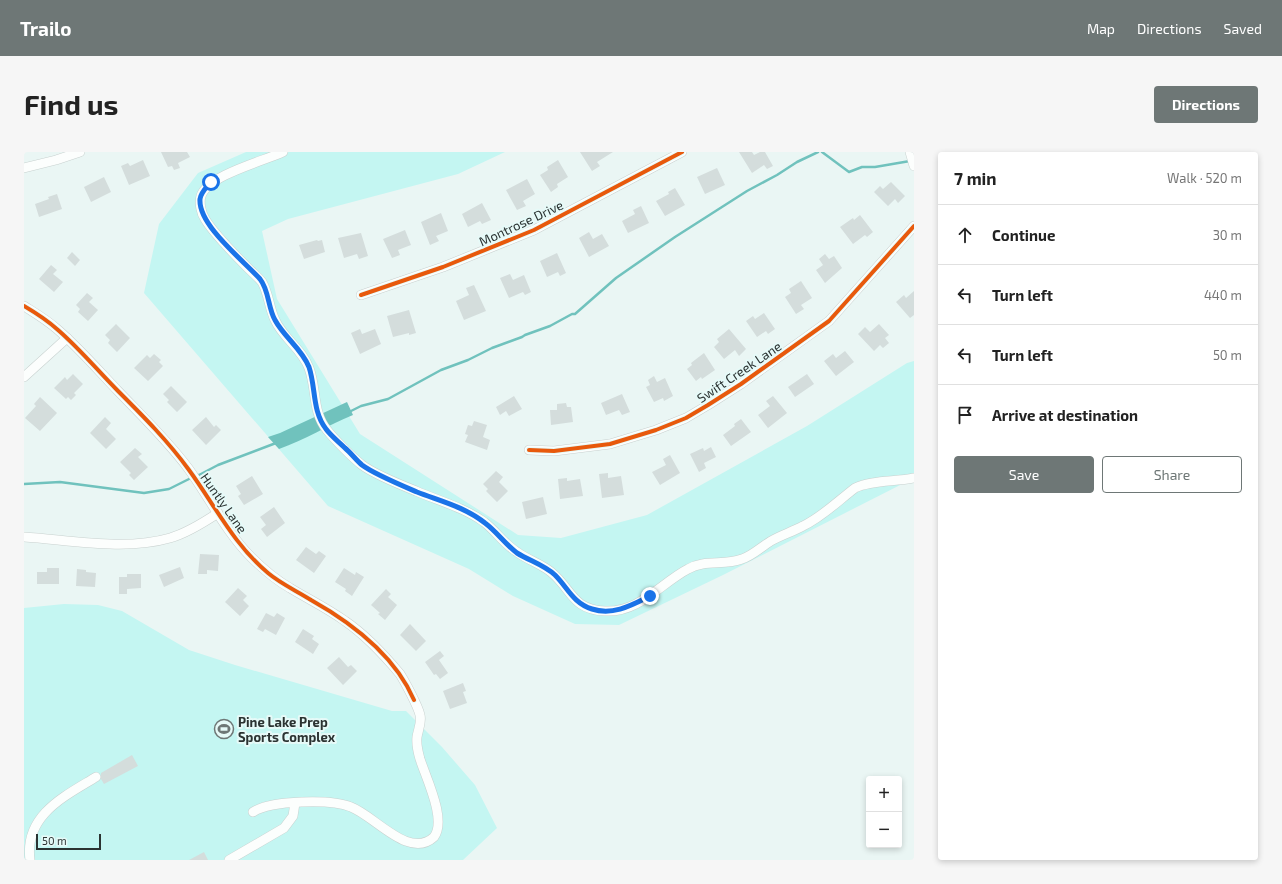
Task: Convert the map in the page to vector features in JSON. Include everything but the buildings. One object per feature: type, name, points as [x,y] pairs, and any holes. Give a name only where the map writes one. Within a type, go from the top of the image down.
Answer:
[{"type":"street","points":[[24,168],[80,152]]},
{"type":"street","points":[[283,152],[224,175],[211,182],[200,197],[201,207],[204,218],[213,230],[261,280],[267,293],[274,320],[308,365],[312,376],[318,416],[326,429],[362,465],[415,491],[469,512],[486,523],[518,554],[546,568],[556,576],[570,594],[580,603],[592,609],[607,612],[621,610],[650,596],[688,569],[700,564],[733,562],[744,559],[771,540],[802,527],[815,519],[855,488],[862,485],[901,481],[914,478]]},
{"type":"street","name":"Montrose Drive","points":[[361,295],[443,267],[534,230],[682,152]]},
{"type":"street","points":[[910,152],[914,166]]},
{"type":"street","name":"Swift Creek Lane","points":[[529,450],[554,451],[610,444],[656,430],[686,418],[741,384],[829,321],[914,226]]},
{"type":"street","name":"Huntly Lane","points":[[24,306],[45,320],[67,338],[174,450],[249,555],[268,573],[289,588],[346,621],[376,648],[400,675],[414,700],[420,715],[416,746],[438,814],[438,831],[430,842],[424,846],[416,848],[409,847],[397,841],[361,812],[337,803],[295,803],[267,806],[253,812]]},
{"type":"street","points":[[24,377],[67,338]]},
{"type":"street","points":[[24,536],[116,544],[146,543],[171,538],[200,526],[218,513]]},
{"type":"street","points":[[30,860],[29,842],[33,827],[40,815],[51,804],[96,777]]},
{"type":"street","points":[[229,860],[284,828],[293,816],[295,803]]},
{"type":"shaded area","points":[[246,152],[505,152],[458,174],[288,219],[262,231],[277,299],[360,434],[518,535],[561,538],[647,515],[807,426],[907,363],[914,361],[914,478],[723,575],[619,625],[575,624],[513,596],[469,569],[328,506],[144,293],[159,224],[198,173]]},
{"type":"shaded area","points":[[347,402],[353,415],[298,441],[279,449],[268,437],[280,433]]},
{"type":"shaded area","name":"Pine Lake Prep Sports Complex","points":[[64,604],[98,605],[122,611],[189,650],[392,711],[406,711],[442,747],[475,785],[497,828],[463,860],[24,860],[24,608]]},
{"type":"waterway","points":[[349,412],[361,406],[388,399],[441,370],[468,360],[492,348],[550,326],[572,314],[575,314],[616,278],[675,237],[747,191],[777,175],[797,162],[818,152]]},
{"type":"waterway","points":[[822,152],[849,172],[862,167],[875,167],[910,161]]},
{"type":"waterway","points":[[196,475],[276,443]]},
{"type":"waterway","points":[[24,484],[60,482],[144,493],[169,489],[191,478]]},
{"type":"cycle path","points":[[361,295],[443,267],[534,230],[682,152]]},
{"type":"cycle path","points":[[529,450],[554,451],[610,444],[656,430],[686,418],[741,384],[829,321],[914,226]]},
{"type":"cycle path","points":[[24,306],[46,320],[66,337],[155,429],[181,459],[225,524],[256,562],[273,577],[342,619],[371,642],[396,669],[414,700]]},
{"type":"place","name":"Pine Lake Prep Sports Complex","points":[[224,729]]},
{"type":"route","points":[[211,182],[200,197],[204,218],[246,266],[261,280],[267,293],[274,320],[308,365],[312,376],[318,416],[326,429],[362,465],[415,491],[469,512],[486,523],[518,554],[546,568],[556,576],[570,594],[580,603],[592,609],[607,612],[621,610],[650,596]]}]
